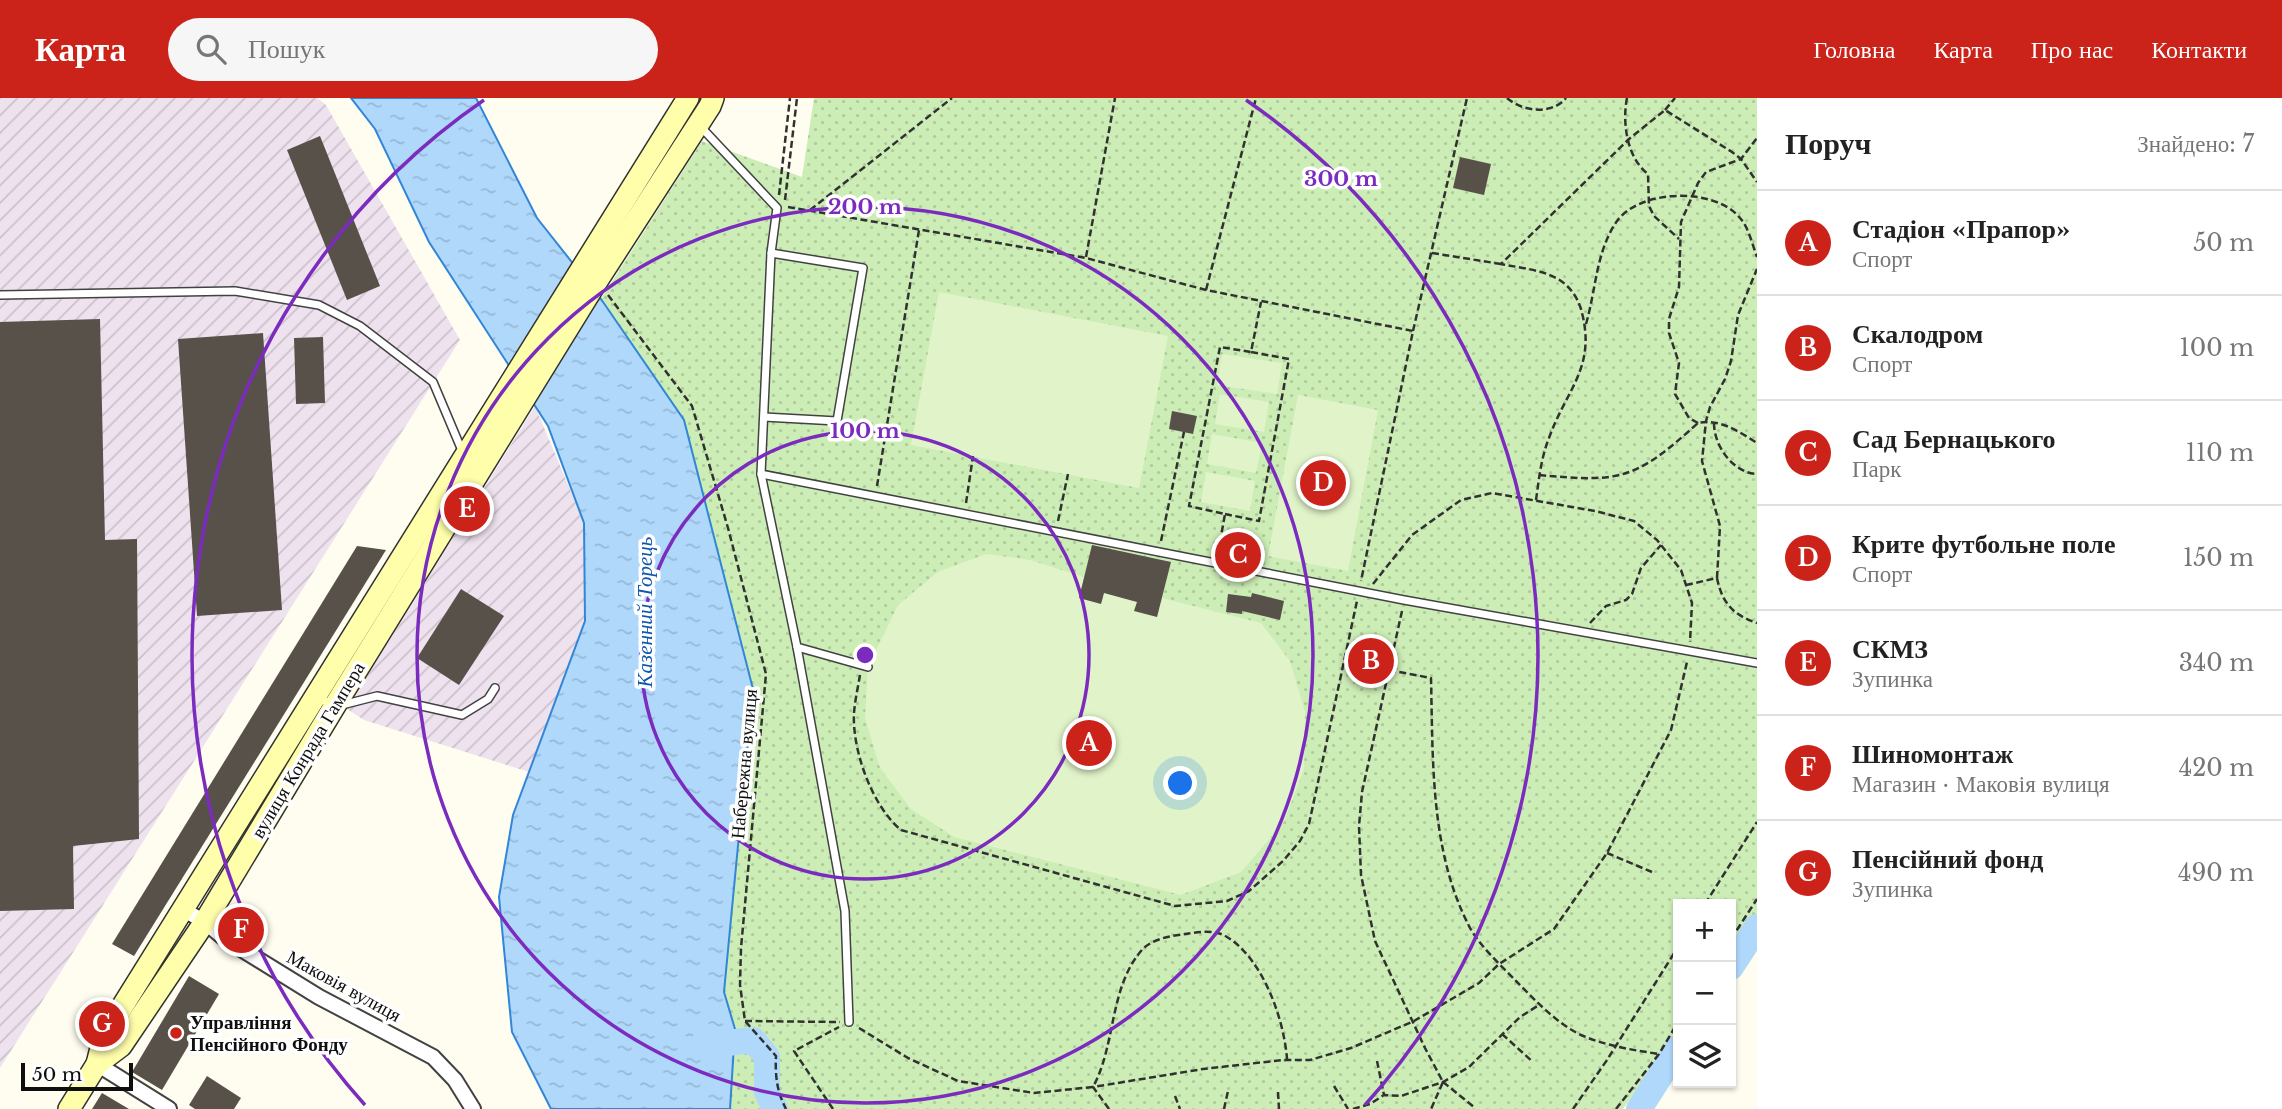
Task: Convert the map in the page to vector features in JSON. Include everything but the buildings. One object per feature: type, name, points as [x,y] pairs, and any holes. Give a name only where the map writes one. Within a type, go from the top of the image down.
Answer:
[{"type":"main road","points":[[500,421],[592,251],[688,113],[713,98]]},
{"type":"main road","points":[[500,421],[597,281],[688,113]]},
{"type":"main road","name":"вулиця Конрада Гампера","points":[[69,1109],[97,1065],[104,1036],[184,910],[326,701],[500,421]]},
{"type":"main road","name":"вулиця Конрада Гампера","points":[[97,1065],[121,1046],[205,922],[326,701]]},
{"type":"street","name":"Маковія вулиця","points":[[184,910],[205,922],[225,939],[319,997],[433,1057],[454,1080],[473,1109]]},
{"type":"street","points":[[97,1065],[169,1109]]},
{"type":"lane","points":[[688,113],[777,208],[771,253],[761,474],[797,647],[845,911],[849,1022]]},
{"type":"lane","points":[[764,417],[837,421],[863,268],[771,253]]},
{"type":"lane","points":[[0,295],[235,291],[319,305],[360,326],[433,382],[473,464]]},
{"type":"lane","points":[[761,474],[1404,600],[1757,663]]},
{"type":"lane","points":[[797,647],[864,666]]},
{"type":"lane","points":[[326,701],[377,696],[462,715],[488,699],[495,688]]},
{"type":"path","points":[[777,208],[790,98]]},
{"type":"path","points":[[797,98],[784,206],[1086,258],[1206,290],[1413,331]]},
{"type":"path","points":[[810,210],[951,98]]},
{"type":"path","points":[[1086,258],[1115,98]]},
{"type":"path","points":[[1206,290],[1256,98]]},
{"type":"path","points":[[864,666],[854,712],[857,744],[876,800],[888,819],[901,830],[1175,906],[1227,901],[1249,891],[1271,873],[1300,841],[1309,824],[1363,591],[1413,331],[1467,98]]},
{"type":"path","points":[[1507,98],[1533,110],[1556,108],[1566,98]]},
{"type":"path","points":[[1627,98],[1624,112],[1625,130],[1634,160],[1648,174],[1649,206],[1654,216],[1679,239]]},
{"type":"path","points":[[1501,264],[1675,98]]},
{"type":"path","points":[[1665,110],[1741,159],[1757,182]]},
{"type":"path","points":[[1698,423],[1689,418],[1675,394],[1679,363],[1670,333],[1669,319],[1679,287],[1681,222],[1698,183],[1706,172],[1741,159],[1757,138]]},
{"type":"path","points":[[1586,327],[1605,243],[1619,219],[1638,205],[1668,197],[1713,199],[1740,217],[1757,257]]},
{"type":"path","points":[[876,496],[919,229]]},
{"type":"path","points":[[1432,252],[1541,271],[1560,281],[1574,294],[1580,305],[1586,327],[1587,348],[1584,364],[1548,439],[1536,500]]},
{"type":"path","points":[[1757,269],[1738,316],[1731,361],[1725,379],[1706,421],[1702,461],[1720,526],[1717,578],[1720,592],[1726,605],[1737,615],[1757,623]]},
{"type":"path","name":"Набережна вулиця","points":[[597,281],[692,406],[728,528],[766,674],[741,948],[740,985],[745,1021]]},
{"type":"path","points":[[1251,352],[1261,302]]},
{"type":"path","points":[[1220,347],[1289,359],[1259,521],[1225,514],[1189,506],[1220,347]]},
{"type":"path","points":[[1539,475],[1586,480],[1633,472],[1654,461],[1698,423],[1706,421],[1740,431],[1757,443]]},
{"type":"path","points":[[1714,423],[1719,447],[1731,462],[1749,473],[1757,474]]},
{"type":"path","points":[[1159,551],[1184,432]]},
{"type":"path","points":[[965,514],[973,456]]},
{"type":"path","points":[[1056,531],[1068,474]]},
{"type":"path","points":[[745,1021],[849,1022],[908,1058],[958,1081],[1034,1093],[1093,1087],[1203,1069],[1310,1060],[1351,1048],[1413,1021],[1479,983],[1499,964],[1554,929],[1607,853],[1671,730],[1690,650],[1692,603],[1681,570],[1661,545],[1634,521],[1595,511],[1492,493],[1461,500],[1412,535],[1363,591]]},
{"type":"path","points":[[1216,563],[1225,514]]},
{"type":"path","points":[[1584,632],[1606,606],[1626,600],[1632,594],[1641,568],[1661,545]]},
{"type":"path","points":[[1686,586],[1717,578]]},
{"type":"path","points":[[1404,600],[1362,792],[1361,875],[1375,941],[1424,1048],[1443,1082],[1474,1107]]},
{"type":"path","points":[[1389,670],[1431,678],[1434,786],[1444,860],[1468,925],[1499,964],[1539,1005],[1580,1035],[1618,1048],[1659,1054]]},
{"type":"path","points":[[1708,899],[1757,822]]},
{"type":"path","points":[[1607,853],[1652,872]]},
{"type":"path","points":[[1736,931],[1757,899]]},
{"type":"path","points":[[1093,1087],[1102,1070],[1112,1020],[1130,967],[1143,948],[1160,939],[1180,934],[1205,931],[1226,935],[1257,968],[1278,1013],[1285,1038],[1287,1060]]},
{"type":"path","points":[[1573,1109],[1673,955]]},
{"type":"path","points":[[1353,1109],[1370,1104],[1384,1095],[1401,1096],[1443,1082],[1469,1067],[1520,1017],[1539,1005]]},
{"type":"path","points":[[745,1021],[776,1056],[775,1074],[779,1095],[786,1109]]},
{"type":"path","points":[[833,1109],[794,1051],[849,1022]]},
{"type":"path","points":[[1616,1109],[1659,1054],[1677,1025]]},
{"type":"path","points":[[1502,1034],[1533,1062]]},
{"type":"path","points":[[1377,1061],[1384,1095]]},
{"type":"path","points":[[1431,1109],[1443,1082]]},
{"type":"path","points":[[1335,1086],[1348,1109]]},
{"type":"path","points":[[1093,1087],[1109,1109]]},
{"type":"path","points":[[1224,1109],[1227,1091]]},
{"type":"path","points":[[1278,1092],[1279,1109]]},
{"type":"path","points":[[1175,1096],[1180,1109]]},
{"type":"path","points":[[1370,1104],[1372,1109]]},
{"type":"shaded area","points":[[0,98],[317,98],[326,105],[460,340],[0,1068]]},
{"type":"shaded area","points":[[535,406],[584,523],[585,621],[529,772],[364,720],[347,709]]},
{"type":"green space","points":[[814,98],[1757,98],[1757,915],[1736,945],[1736,899],[1673,899],[1673,1034],[1623,1109],[730,1109],[735,1029],[724,992],[601,299],[702,141],[802,177]]},
{"type":"green space","points":[[939,292],[1168,336],[1139,488],[911,445]]},
{"type":"green space","points":[[1222,354],[1282,363],[1277,394],[1217,385]]},
{"type":"green space","points":[[1220,394],[1269,402],[1264,432],[1215,424]]},
{"type":"green space","points":[[1298,395],[1378,410],[1348,571],[1268,556]]},
{"type":"green space","points":[[1212,434],[1262,443],[1256,473],[1207,464]]},
{"type":"green space","points":[[1206,472],[1255,481],[1250,511],[1201,502]]},
{"type":"green space","points":[[986,554],[1030,560],[1084,577],[1101,604],[1104,593],[1137,602],[1134,611],[1157,617],[1162,598],[1261,623],[1290,661],[1305,712],[1304,769],[1284,822],[1241,872],[1181,895],[954,837],[911,809],[880,768],[865,718],[868,667],[898,605],[938,572]]},
{"type":"green space","points":[[1360,636],[1391,642],[1381,687],[1351,681]]},
{"type":"water","name":"Казенний Торець","points":[[351,98],[476,98],[537,218],[601,299],[684,420],[753,689],[724,992],[735,1029],[730,1109],[551,1109],[512,1032],[499,897],[513,815],[585,621],[584,523],[548,426],[429,242],[375,129]]},
{"type":"waterway","points":[[1734,962],[1757,927]]},
{"type":"waterway","points":[[701,1046],[753,1040],[767,1057],[767,1092],[775,1109]]},
{"type":"waterway","points":[[1639,1109],[1673,1056]]},
{"type":"place","name":"Крите футбольне поле","points":[[1323,483]]},
{"type":"place","name":"СКМЗ","points":[[467,509]]},
{"type":"place","name":"Сад Бернацького","points":[[1238,555]]},
{"type":"place","name":"Скалодром","points":[[1371,661]]},
{"type":"place","name":"Стадіон «Прапор»","points":[[1089,743]]},
{"type":"place","name":"Шиномонтаж","points":[[241,930]]},
{"type":"place","name":"Пенсійний фонд","points":[[102,1024]]},
{"type":"place","name":"Управління Пенсійного Фонду","points":[[176,1033]]}]
